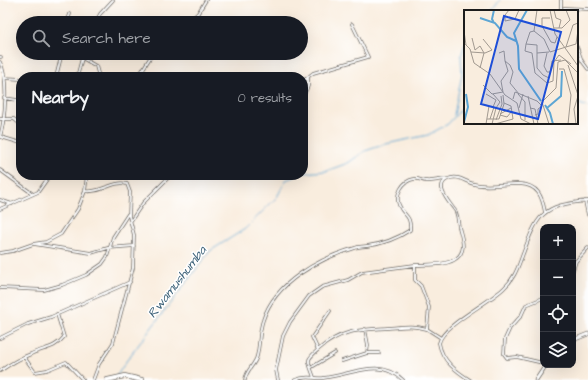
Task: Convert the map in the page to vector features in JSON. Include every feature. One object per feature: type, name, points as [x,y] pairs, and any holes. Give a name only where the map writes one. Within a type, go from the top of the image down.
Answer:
[{"type":"highway","points":[[107,380],[125,376],[142,380]]},
{"type":"main road","points":[[576,339],[588,334]]},
{"type":"main road","points":[[536,380],[543,368]]},
{"type":"street","points":[[99,16],[113,0]]},
{"type":"street","points":[[195,16],[206,0]]},
{"type":"street","points":[[562,10],[564,8],[588,9]]},
{"type":"street","points":[[308,86],[308,77],[313,73],[368,57],[352,24]]},
{"type":"street","points":[[578,49],[588,70]]},
{"type":"street","points":[[57,72],[60,60]]},
{"type":"street","points":[[78,72],[81,60]]},
{"type":"street","points":[[86,60],[95,65],[97,72]]},
{"type":"street","points":[[141,72],[149,60]]},
{"type":"street","points":[[0,62],[4,78],[4,119],[0,137],[16,141]]},
{"type":"street","points":[[4,78],[16,78]]},
{"type":"street","points":[[4,98],[16,100]]},
{"type":"street","points":[[0,119],[16,121]]},
{"type":"street","points":[[0,170],[33,194]]},
{"type":"street","points":[[245,380],[247,373],[257,356],[262,320],[274,299],[300,273],[313,264],[355,248],[375,245],[404,234],[410,230],[410,218],[400,206],[398,196],[403,186],[410,180],[416,178],[427,181],[461,178],[481,185],[520,184],[533,187],[540,194],[545,212]]},
{"type":"street","points":[[278,380],[276,370],[283,336],[290,322],[309,296],[322,287],[348,280],[362,272],[448,262],[458,257],[464,242],[458,218],[443,193],[444,182],[448,179]]},
{"type":"street","points":[[0,209],[38,192],[47,180]]},
{"type":"street","points":[[0,253],[46,242],[61,234],[78,209],[85,191],[86,180]]},
{"type":"street","points":[[130,222],[143,203],[166,180]]},
{"type":"street","points":[[85,191],[92,193],[118,184],[127,184],[130,192],[128,214],[134,235],[134,268],[113,343],[99,364],[93,380]]},
{"type":"street","points":[[0,200],[12,204]]},
{"type":"street","points":[[470,380],[450,365],[440,348],[441,338],[450,327],[497,295],[509,284],[517,271],[536,224],[545,212],[558,205],[587,201],[588,215]]},
{"type":"street","points":[[0,288],[44,290],[76,280],[102,264],[111,248],[113,237],[128,214]]},
{"type":"street","points":[[33,244],[92,253],[111,248],[134,246]]},
{"type":"street","points":[[576,261],[588,248]]},
{"type":"street","points":[[415,265],[415,280],[421,286],[428,307],[427,329]]},
{"type":"street","points":[[0,338],[28,324],[57,314],[130,282]]},
{"type":"street","points":[[540,299],[526,305],[521,316],[510,328],[505,339],[504,354],[507,358],[517,357],[540,364]]},
{"type":"street","points":[[318,350],[312,337],[316,329],[330,311]]},
{"type":"street","points":[[0,370],[37,351],[49,349],[60,343],[64,337],[57,314]]},
{"type":"street","points":[[314,378],[309,360],[318,350],[348,331],[408,326],[427,329],[441,338]]},
{"type":"street","points":[[365,329],[368,345],[366,353]]},
{"type":"street","points":[[312,368],[335,353]]},
{"type":"street","points":[[342,361],[366,353],[379,353]]},
{"type":"street","points":[[24,357],[35,372],[47,370],[66,362],[84,380]]},
{"type":"street","points":[[296,380],[304,376],[314,378],[330,377],[350,371],[377,368],[390,371],[404,380]]},
{"type":"waterway","points":[[493,10],[500,0]]},
{"type":"waterway","points":[[454,115],[462,74],[461,56],[464,47]]},
{"type":"waterway","name":"Rwamushumba","points":[[578,103],[588,107]]},
{"type":"waterway","name":"Rwamushumba","points":[[308,173],[326,171],[348,163],[365,151],[386,144],[428,135],[448,124],[464,106]]},
{"type":"waterway","name":"Rwamushumba","points":[[116,377],[127,360],[210,251],[245,229],[277,197],[286,180]]}]
